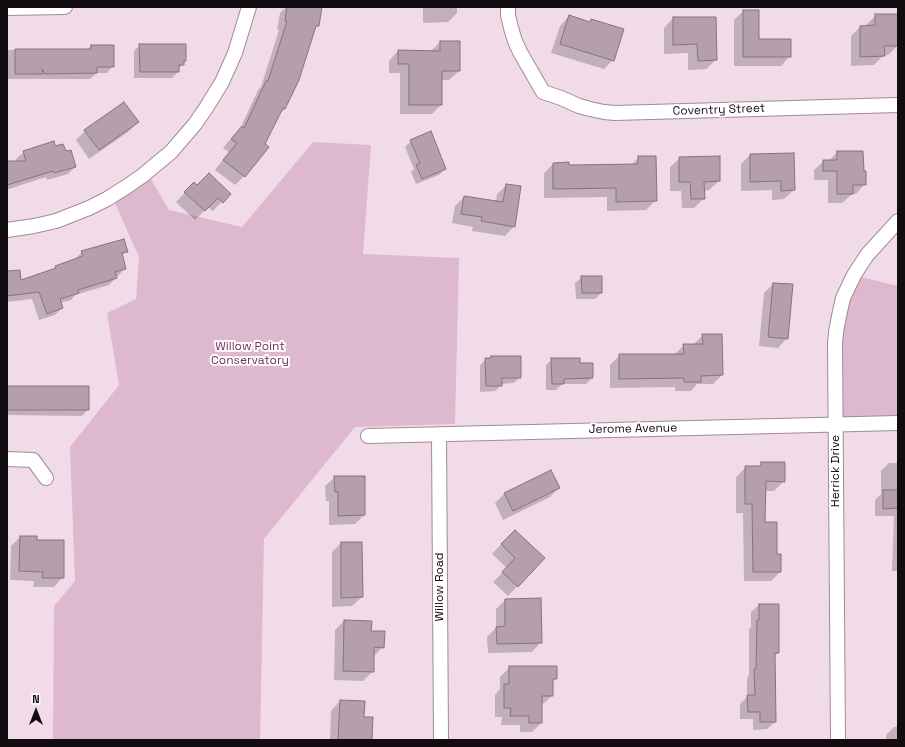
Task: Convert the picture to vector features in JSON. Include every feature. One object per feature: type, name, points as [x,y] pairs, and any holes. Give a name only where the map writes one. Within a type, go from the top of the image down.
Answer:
[{"type":"street","points":[[7,8],[65,7]]},
{"type":"street","points":[[7,230],[56,221],[89,208],[126,187],[171,152],[195,124],[222,82],[235,53],[249,7]]},
{"type":"street","name":"Coventry Street","points":[[508,7],[508,15],[515,41],[543,92],[590,109],[604,112],[615,112],[898,105]]},
{"type":"street","name":"Herrick Drive","points":[[838,740],[836,338],[838,316],[843,298],[850,282],[864,259],[898,221]]},
{"type":"street","name":"Jerome Avenue","points":[[368,436],[898,423]]},
{"type":"street","name":"Willow Road","points":[[439,434],[441,740]]},
{"type":"street","points":[[7,459],[33,460],[46,478]]},
{"type":"green space","name":"Willow Point Conservatory","points":[[313,142],[371,145],[363,254],[459,258],[455,424],[355,427],[264,539],[260,740],[53,740],[54,606],[75,581],[70,447],[119,385],[107,313],[136,299],[139,257],[114,201],[151,179],[169,210],[242,227]]},
{"type":"green space","points":[[854,275],[898,286],[898,420],[838,421],[838,344]]},
{"type":"building","points":[[287,7],[322,7],[319,26],[316,26],[299,80],[285,109],[283,108],[265,144],[269,147],[245,177],[223,160],[237,143],[231,139],[242,126],[244,128],[266,81],[268,81],[287,21],[285,21]]},
{"type":"building","points":[[743,10],[759,10],[759,39],[791,39],[791,57],[743,57]]},
{"type":"building","points":[[875,14],[898,14],[898,46],[884,46],[885,56],[860,57],[860,26],[875,25]]},
{"type":"building","points":[[569,15],[590,22],[591,19],[624,29],[614,61],[560,44]]},
{"type":"building","points":[[673,17],[716,17],[717,60],[698,61],[697,44],[673,45]]},
{"type":"building","points":[[440,41],[460,41],[460,71],[442,71],[442,105],[409,105],[409,64],[398,64],[398,50],[440,51]]},
{"type":"building","points":[[139,44],[186,44],[186,61],[184,61],[184,65],[179,65],[179,72],[140,72]]},
{"type":"building","points":[[91,45],[114,45],[114,67],[97,67],[97,73],[45,74],[42,69],[43,74],[15,74],[15,49],[91,49]]},
{"type":"building","points":[[124,102],[139,122],[99,150],[84,130]]},
{"type":"building","points":[[431,131],[446,169],[422,179],[416,165],[420,163],[410,140]]},
{"type":"building","points":[[54,141],[55,146],[63,144],[66,151],[71,150],[76,167],[54,173],[53,171],[7,185],[7,161],[26,161],[23,151]]},
{"type":"building","points":[[837,151],[863,151],[864,171],[866,171],[866,185],[853,185],[853,194],[837,194],[837,171],[823,171],[823,160],[837,160]]},
{"type":"building","points":[[794,153],[795,190],[781,191],[781,181],[750,182],[750,154]]},
{"type":"building","points":[[638,156],[656,156],[657,201],[616,202],[616,188],[553,189],[553,163],[569,162],[569,165],[638,164]]},
{"type":"building","points":[[720,156],[720,181],[704,182],[705,199],[691,199],[690,182],[679,182],[679,157]]},
{"type":"building","points":[[209,173],[231,194],[223,203],[218,198],[205,211],[184,192],[194,182],[197,185]]},
{"type":"building","points":[[506,184],[521,186],[515,227],[481,221],[482,217],[461,214],[464,196],[503,202]]},
{"type":"building","points":[[124,239],[128,252],[122,253],[126,269],[115,272],[117,278],[78,290],[79,293],[60,299],[63,308],[47,314],[39,292],[7,296],[7,271],[20,270],[21,280],[56,268],[55,266],[83,256],[81,251]]},
{"type":"building","points":[[581,276],[602,276],[602,293],[582,293]]},
{"type":"building","points":[[773,283],[793,284],[788,339],[768,337]]},
{"type":"building","points":[[702,334],[722,334],[723,375],[701,376],[701,382],[684,382],[684,378],[619,379],[619,354],[684,354],[683,344],[703,344]]},
{"type":"building","points":[[491,356],[521,356],[521,378],[502,378],[502,386],[486,386],[485,358],[491,358]]},
{"type":"building","points":[[551,358],[580,358],[580,363],[593,363],[593,378],[564,379],[564,384],[552,384]]},
{"type":"building","points":[[7,386],[89,386],[89,410],[7,410]]},
{"type":"building","points":[[761,462],[785,462],[785,482],[766,481],[765,522],[777,522],[777,554],[781,554],[781,572],[753,572],[752,504],[745,504],[745,466],[761,466]]},
{"type":"building","points":[[551,470],[560,488],[513,511],[504,493]]},
{"type":"building","points":[[334,476],[365,476],[365,515],[338,516],[338,492],[335,492]]},
{"type":"building","points":[[883,490],[898,490],[898,508],[883,509]]},
{"type":"building","points":[[515,530],[545,558],[518,587],[502,572],[515,558],[501,544]]},
{"type":"building","points":[[20,536],[37,536],[37,540],[64,540],[64,578],[42,578],[43,572],[19,571]]},
{"type":"building","points":[[341,542],[362,542],[363,597],[341,598]]},
{"type":"building","points":[[541,598],[542,643],[497,644],[496,627],[505,626],[505,599]]},
{"type":"building","points":[[759,604],[779,604],[779,653],[775,653],[776,722],[760,722],[760,712],[748,712],[747,695],[755,695],[754,669],[756,669],[757,620],[759,620]]},
{"type":"building","points":[[344,620],[372,621],[371,631],[385,631],[384,648],[374,647],[374,672],[343,671]]},
{"type":"building","points":[[509,666],[557,666],[557,679],[553,679],[553,696],[542,696],[542,723],[529,723],[529,716],[510,716],[511,708],[504,708],[504,684],[509,684]]},
{"type":"building","points":[[340,700],[365,701],[364,717],[373,717],[372,740],[338,740]]}]
